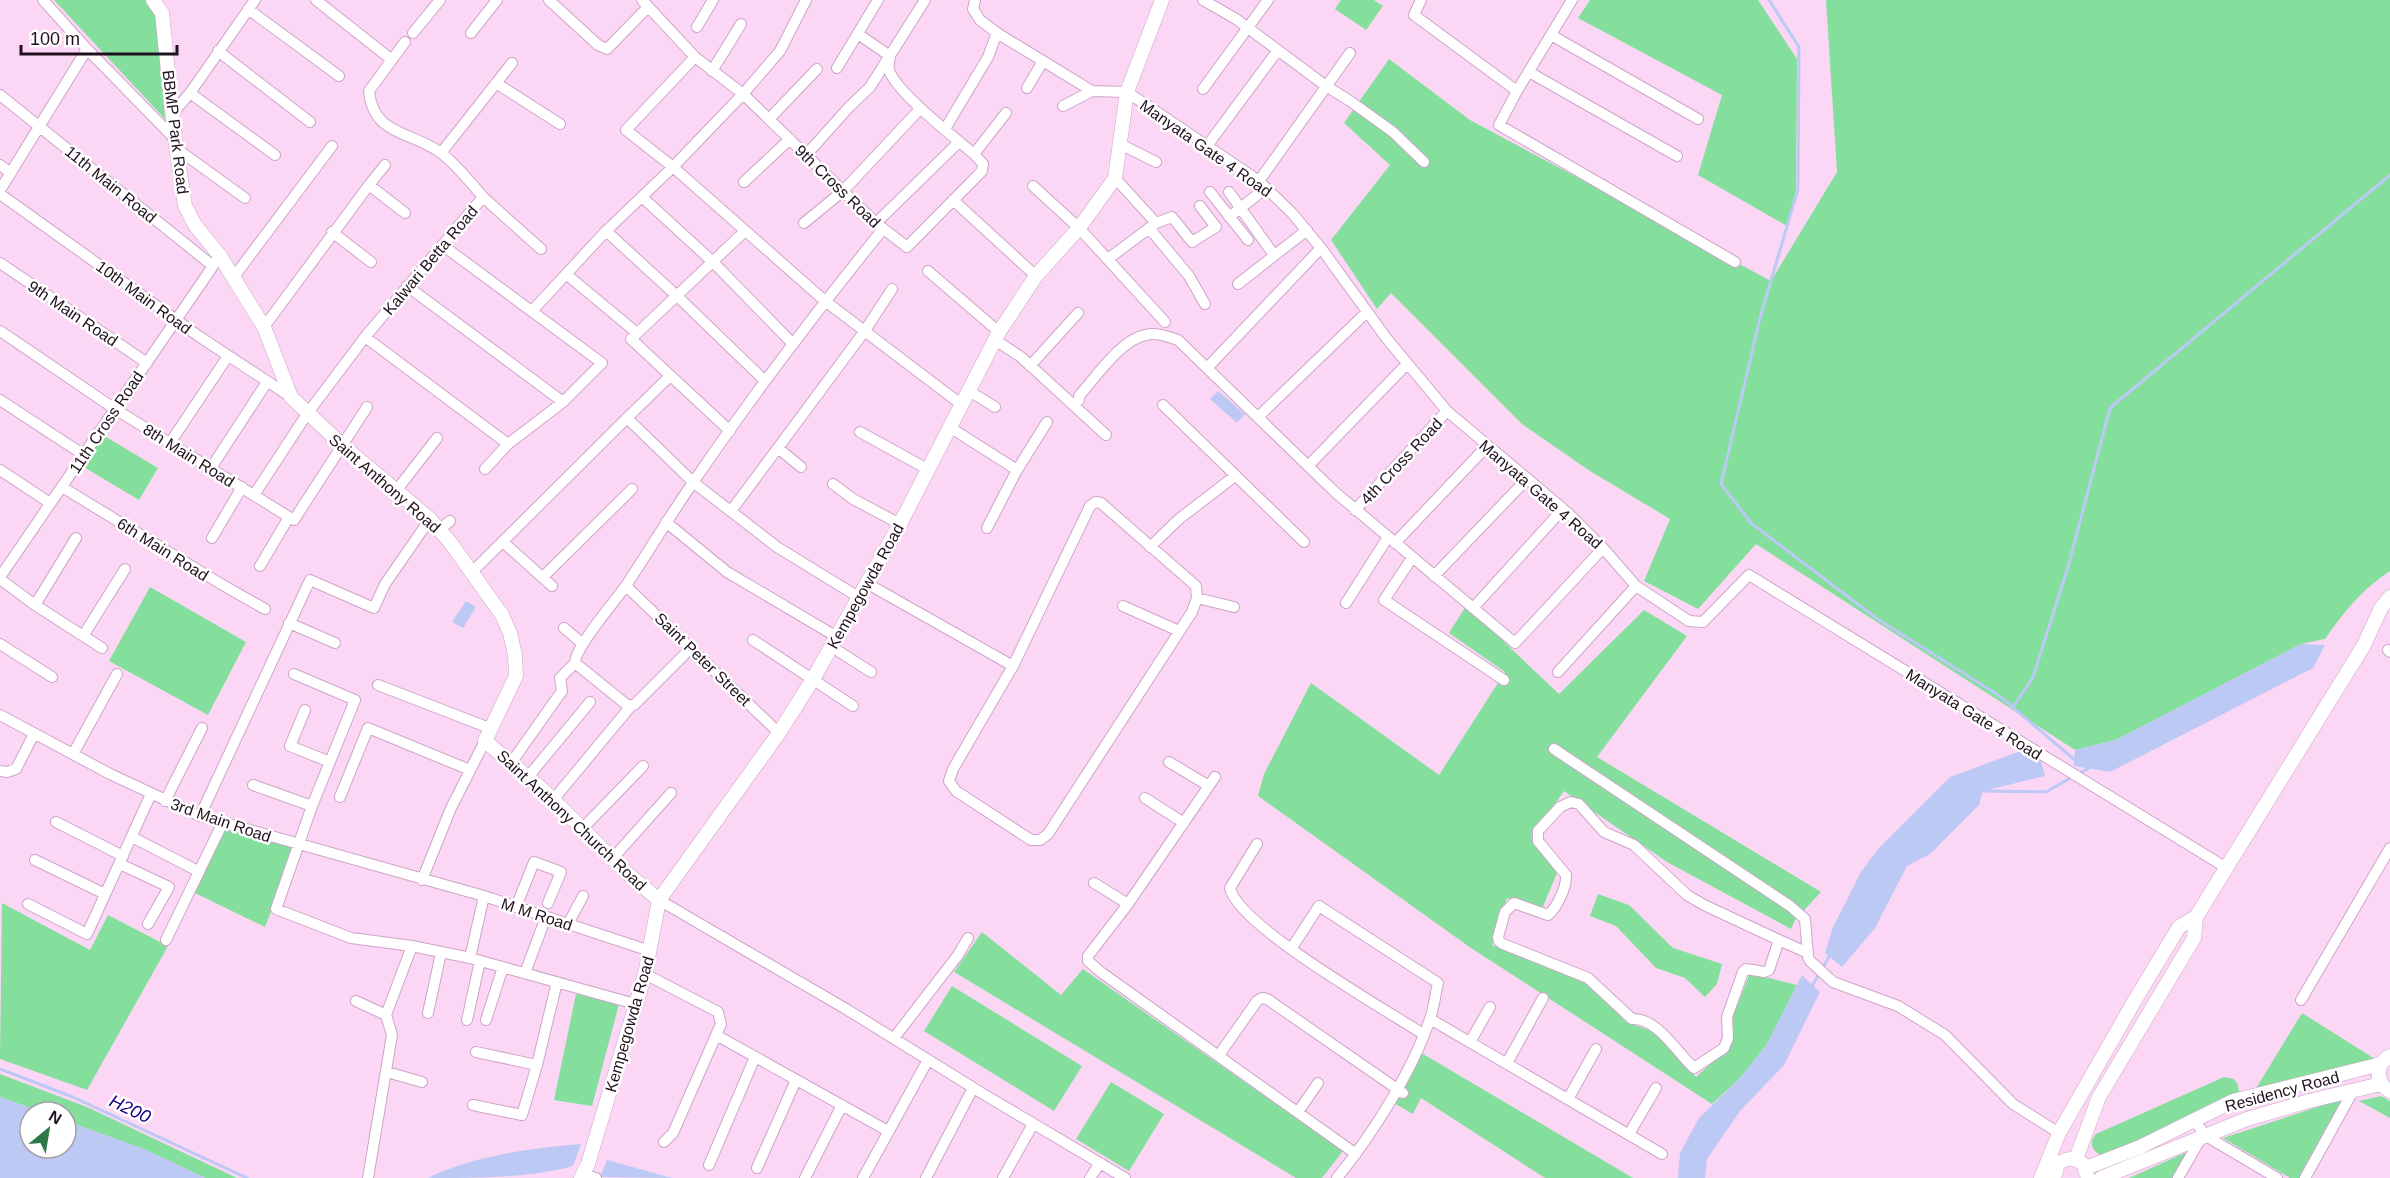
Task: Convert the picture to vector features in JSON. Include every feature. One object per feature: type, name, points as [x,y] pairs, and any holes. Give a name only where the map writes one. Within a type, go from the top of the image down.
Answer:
[{"type":"street","points":[[43,0],[176,144],[245,198]]},
{"type":"street","name":"BBMP Park Road","points":[[153,0],[162,13],[172,113],[185,207],[216,261]]},
{"type":"street","points":[[316,0],[392,60]]},
{"type":"street","points":[[413,33],[440,0]]},
{"type":"street","points":[[471,33],[497,0]]},
{"type":"street","points":[[549,0],[598,45],[607,50],[645,3]]},
{"type":"street","points":[[697,27],[714,0]]},
{"type":"street","points":[[532,311],[606,231],[673,167],[743,94],[780,51],[806,0]]},
{"type":"street","points":[[837,68],[878,0]]},
{"type":"street","points":[[807,154],[870,87],[925,0]]},
{"type":"street","points":[[975,0],[973,9],[980,20],[997,33],[1092,91]]},
{"type":"street","name":"Kempegowda Road","points":[[587,1174],[645,974],[659,900],[779,733],[813,679],[868,584],[997,336],[1036,276],[1079,228],[1115,178],[1127,92],[1162,0]]},
{"type":"street","points":[[1203,0],[1248,28],[1393,132],[1424,162]]},
{"type":"street","points":[[1203,89],[1268,0]]},
{"type":"street","points":[[1421,0],[1409,15],[1517,91]]},
{"type":"street","points":[[1572,0],[1499,125],[1736,262]]},
{"type":"street","name":"9th Cross Road","points":[[645,3],[695,57],[743,94],[880,226],[907,247],[953,200]]},
{"type":"street","points":[[172,113],[190,93],[252,4],[339,76]]},
{"type":"street","points":[[712,71],[741,24]]},
{"type":"street","points":[[945,129],[988,57],[997,33]]},
{"type":"street","points":[[858,34],[890,56]]},
{"type":"street","points":[[1551,35],[1698,119]]},
{"type":"street","name":"Kalwari Betta Road","points":[[254,495],[307,414],[365,338],[483,197],[441,153],[382,123],[372,110],[369,91],[405,42]]},
{"type":"street","points":[[0,192],[87,50]]},
{"type":"street","points":[[1207,146],[1278,50]]},
{"type":"street","points":[[218,51],[310,123]]},
{"type":"street","points":[[1229,217],[1263,185],[1326,86],[1350,53]]},
{"type":"street","points":[[890,56],[888,69],[892,76],[920,109],[974,154],[984,168],[953,200],[1036,276]]},
{"type":"street","points":[[695,57],[626,130],[673,167],[825,301],[962,405]]},
{"type":"street","points":[[1027,88],[1043,61]]},
{"type":"street","points":[[441,153],[512,63]]},
{"type":"street","points":[[770,119],[817,69]]},
{"type":"street","points":[[1529,72],[1677,156]]},
{"type":"street","points":[[496,83],[560,124]]},
{"type":"street","points":[[1063,106],[1092,91],[1127,92]]},
{"type":"street","name":"Manyata Gate 4 Road","points":[[1127,92],[1263,185],[1322,248],[1367,312],[1447,411],[1563,509],[1604,548],[1636,586],[1689,621],[1703,622],[1749,575],[2225,867]]},
{"type":"street","points":[[190,93],[275,155]]},
{"type":"street","name":"11th Main Road","points":[[0,95],[216,261]]},
{"type":"street","points":[[804,223],[843,191],[920,109]]},
{"type":"street","points":[[974,154],[1006,113]]},
{"type":"street","points":[[744,182],[790,139]]},
{"type":"street","points":[[511,763],[562,691],[560,678],[575,663],[576,655],[583,644],[626,586],[693,482],[765,381],[880,226],[959,142]]},
{"type":"street","points":[[1120,144],[1156,162]]},
{"type":"street","points":[[233,278],[332,146]]},
{"type":"street","points":[[0,165],[11,173]]},
{"type":"street","points":[[264,327],[332,232],[385,165]]},
{"type":"street","points":[[1115,178],[1153,225],[1189,276],[1205,304]]},
{"type":"street","points":[[369,185],[405,213]]},
{"type":"street","points":[[1033,186],[1079,228],[1164,322]]},
{"type":"street","name":"10th Main Road","points":[[0,192],[176,320],[291,397]]},
{"type":"street","points":[[1210,192],[1248,240]]},
{"type":"street","points":[[1229,192],[1242,207],[1274,255]]},
{"type":"street","points":[[483,197],[541,249]]},
{"type":"street","points":[[642,197],[713,262],[793,344]]},
{"type":"street","points":[[1108,259],[1153,225],[1172,217],[1192,242],[1216,227],[1200,206]]},
{"type":"street","points":[[1238,284],[1306,230]]},
{"type":"street","points":[[606,231],[765,381]]},
{"type":"street","points":[[730,431],[631,339],[745,231]]},
{"type":"street","points":[[332,232],[371,262]]},
{"type":"street","points":[[442,244],[602,363],[562,402],[508,444],[485,469]]},
{"type":"street","points":[[1207,368],[1322,248]]},
{"type":"street","name":"Saint Anthony Road","points":[[216,261],[233,278],[264,327],[291,397],[307,414],[396,491],[437,519],[502,615],[510,633],[515,655],[516,676],[451,808],[422,880]]},
{"type":"street","name":"11th Cross Road","points":[[0,578],[216,261]]},
{"type":"street","name":"9th Main Road","points":[[0,263],[147,363]]},
{"type":"street","points":[[928,271],[1106,435]]},
{"type":"street","points":[[566,274],[638,333]]},
{"type":"street","points":[[407,286],[562,402]]},
{"type":"street","points":[[731,511],[864,332],[892,289]]},
{"type":"street","points":[[1259,416],[1367,312]]},
{"type":"street","points":[[1030,366],[1078,314]]},
{"type":"street","name":"8th Main Road","points":[[0,331],[115,409],[289,517]]},
{"type":"street","points":[[1074,405],[1113,356],[1132,339],[1146,334],[1161,334],[1178,340],[1355,510],[1515,643],[1604,548]]},
{"type":"street","points":[[365,338],[508,444]]},
{"type":"street","points":[[170,443],[228,356]]},
{"type":"street","points":[[1308,466],[1407,364]]},
{"type":"street","points":[[472,572],[670,376]]},
{"type":"street","points":[[211,468],[267,382]]},
{"type":"street","points":[[969,391],[995,407]]},
{"type":"street","points":[[0,400],[84,455]]},
{"type":"street","points":[[1163,405],[1304,542]]},
{"type":"street","points":[[261,566],[289,517],[294,520],[368,407]]},
{"type":"street","name":"4th Cross Road","points":[[1355,510],[1447,411]]},
{"type":"street","points":[[627,418],[693,482],[777,547],[860,598]]},
{"type":"street","points":[[987,528],[1017,470],[1047,422]]},
{"type":"street","points":[[951,428],[1017,470]]},
{"type":"street","points":[[860,432],[929,470]]},
{"type":"street","points":[[396,491],[437,438]]},
{"type":"street","points":[[1346,603],[1391,540],[1487,446]]},
{"type":"street","points":[[778,448],[801,467]]},
{"type":"street","points":[[0,470],[50,503]]},
{"type":"street","points":[[1150,547],[1179,519],[1235,476]]},
{"type":"street","points":[[1434,576],[1527,479]]},
{"type":"street","points":[[833,484],[853,499],[900,524]]},
{"type":"street","name":"6th Main Road","points":[[62,487],[265,609]]},
{"type":"street","points":[[213,538],[242,487]]},
{"type":"street","points":[[543,577],[632,489]]},
{"type":"street","points":[[1096,502],[1101,503],[1196,586],[1197,598],[1192,612],[1048,834],[1040,840],[1031,840],[956,791],[949,781],[953,769],[1013,666],[1090,506],[1096,502]]},
{"type":"street","points":[[1473,608],[1563,509]]},
{"type":"street","points":[[200,816],[310,579],[374,608],[385,584],[437,519]]},
{"type":"street","points":[[666,522],[726,572],[835,642],[872,672]]},
{"type":"street","points":[[35,605],[76,538]]},
{"type":"street","points":[[503,542],[552,586]]},
{"type":"street","points":[[1413,558],[1384,600],[1504,680]]},
{"type":"street","points":[[83,636],[125,569]]},
{"type":"street","points":[[0,578],[35,605],[102,648]]},
{"type":"street","points":[[868,584],[1013,666]]},
{"type":"street","name":"Saint Peter Street","points":[[626,586],[779,733]]},
{"type":"street","points":[[1558,672],[1636,586]]},
{"type":"street","points":[[2078,1167],[2099,1097],[2194,938],[2196,917],[2372,631],[2381,608],[2390,597]]},
{"type":"street","points":[[1197,598],[1234,607]]},
{"type":"street","points":[[1123,606],[1179,631]]},
{"type":"street","points":[[289,623],[335,643]]},
{"type":"street","points":[[564,628],[583,644]]},
{"type":"street","points":[[753,640],[853,706]]},
{"type":"street","points":[[0,644],[52,677]]},
{"type":"street","points":[[553,800],[631,706],[691,648]]},
{"type":"street","points":[[575,663],[631,706]]},
{"type":"street","points":[[73,754],[117,674]]},
{"type":"street","points":[[294,674],[355,700],[312,806],[276,909],[351,938],[412,946],[475,960],[635,1004]]},
{"type":"street","points":[[378,685],[488,735]]},
{"type":"street","points":[[528,777],[590,702]]},
{"type":"street","points":[[305,710],[290,746],[330,762]]},
{"type":"street","name":"3rd Main Road","points":[[0,716],[151,794],[200,816],[422,880]]},
{"type":"street","points":[[165,801],[202,728]]},
{"type":"street","points":[[340,797],[368,728],[470,770]]},
{"type":"street","points":[[0,771],[7,772],[16,769],[34,734]]},
{"type":"street","name":"Saint Anthony Church Road","points":[[488,735],[511,763],[659,900]]},
{"type":"street","points":[[1554,748],[1790,906],[1805,919],[1809,957]]},
{"type":"street","points":[[1169,762],[1212,782],[1128,904],[1088,956],[1088,961],[1356,1154]]},
{"type":"street","points":[[582,829],[642,766]]},
{"type":"street","points":[[254,785],[312,806]]},
{"type":"street","points":[[613,858],[671,793]]},
{"type":"street","points":[[28,904],[87,934],[151,794]]},
{"type":"street","points":[[1145,798],[1184,823]]},
{"type":"street","points":[[1779,940],[1768,970],[1764,972],[1746,969],[1743,972],[1727,1017],[1728,1038],[1724,1048],[1694,1068],[1656,1029],[1632,1019],[1588,978],[1503,944],[1498,937],[1505,912],[1514,903],[1548,915],[1553,911],[1566,881],[1566,875],[1538,841],[1538,831],[1560,807],[1571,802],[1579,804],[1604,832],[1635,845],[1687,895],[1779,940],[1809,957],[1833,982],[1898,1006],[1939,1032],[2013,1104],[2059,1133],[2078,1167]]},
{"type":"street","points":[[57,822],[169,887],[148,924]]},
{"type":"street","points":[[166,939],[223,822]]},
{"type":"street","points":[[132,837],[194,869]]},
{"type":"street","points":[[1257,844],[1230,888],[1232,896],[1253,920],[1290,949],[1423,1034]]},
{"type":"street","points":[[2301,1000],[2390,849]]},
{"type":"street","points":[[35,860],[105,894]]},
{"type":"street","points":[[516,907],[534,862],[561,872],[548,903]]},
{"type":"street","name":"M M Road","points":[[422,880],[484,896],[650,951]]},
{"type":"street","points":[[1094,883],[1128,904]]},
{"type":"street","points":[[467,1020],[484,896]]},
{"type":"street","points":[[568,924],[583,896]]},
{"type":"street","points":[[659,900],[894,1038],[973,1088],[1125,1178]]},
{"type":"street","points":[[1290,949],[1318,906],[1437,983],[1430,1018],[1400,1091],[1337,1178]]},
{"type":"street","points":[[525,973],[546,917]]},
{"type":"street","points":[[2041,1178],[2059,1133],[2135,1000],[2179,927],[2196,917]]},
{"type":"street","points":[[894,1038],[958,955],[968,938]]},
{"type":"street","points":[[368,1178],[392,1035],[386,1015],[412,946]]},
{"type":"street","points":[[428,1013],[441,953]]},
{"type":"street","points":[[486,1020],[503,967]]},
{"type":"street","points":[[645,974],[718,1012],[721,1024],[673,1133],[664,1142]]},
{"type":"street","points":[[473,1105],[522,1114],[537,1065],[557,982]]},
{"type":"street","points":[[1219,1054],[1257,1001],[1262,998],[1267,999],[1400,1091]]},
{"type":"street","points":[[1507,1063],[1544,998]]},
{"type":"street","points":[[356,1001],[386,1015]]},
{"type":"street","points":[[1470,1042],[1490,1007]]},
{"type":"street","points":[[1430,1018],[1662,1154]]},
{"type":"street","points":[[716,1035],[888,1131]]},
{"type":"street","points":[[1568,1099],[1596,1049]]},
{"type":"street","points":[[476,1052],[537,1065]]},
{"type":"street","points":[[709,1166],[755,1057]]},
{"type":"street","points":[[863,1178],[927,1059]]},
{"type":"street","points":[[2385,1060],[2378,1074],[2386,1088]]},
{"type":"street","name":"Residency Road","points":[[2078,1167],[2140,1147],[2234,1101],[2385,1060]]},
{"type":"street","points":[[387,1072],[422,1082]]},
{"type":"street","points":[[757,1168],[796,1080]]},
{"type":"street","points":[[1298,1112],[1318,1083]]},
{"type":"street","points":[[926,1178],[973,1088]]},
{"type":"street","points":[[1629,1134],[1656,1088]]},
{"type":"street","name":"Residency Road","points":[[2101,1178],[2247,1119],[2353,1091],[2386,1088]]},
{"type":"street","points":[[2305,1178],[2353,1091]]},
{"type":"street","points":[[2245,1098],[2247,1119]]},
{"type":"street","points":[[805,1178],[842,1106]]},
{"type":"street","points":[[2194,1120],[2203,1137],[2277,1178]]},
{"type":"street","points":[[1003,1178],[1033,1124]]},
{"type":"street","points":[[2178,1178],[2203,1137]]},
{"type":"street","points":[[1090,1178],[1100,1163]]},
{"type":"street","points":[[2054,1178],[2055,1169],[2078,1167]]},
{"type":"green space","points":[[54,0],[147,0],[157,16],[165,119]]},
{"type":"green space","points":[[1341,0],[1374,0],[1383,6],[1366,30],[1335,9]]},
{"type":"green space","points":[[1590,0],[1758,0],[1797,59],[1796,190],[1787,226],[1698,175],[1722,95],[1578,18]]},
{"type":"green space","points":[[1826,0],[2390,0],[2390,571],[2354,602],[2325,639],[2301,644],[2116,740],[2075,750],[1756,544],[1698,609],[1644,581],[1670,519],[1590,471],[1522,424],[1391,293],[1377,309],[1331,240],[1390,165],[1344,123],[1389,59],[1470,120],[1771,281],[1837,172]]},
{"type":"green space","points":[[101,434],[158,468],[139,500],[82,466]]},
{"type":"green space","points":[[150,587],[246,642],[208,715],[109,661]]},
{"type":"green space","points":[[1466,606],[1559,694],[1644,610],[1687,636],[1597,757],[1821,892],[1795,920],[1791,929],[1667,862],[1564,791],[1531,837],[1557,873],[1542,909],[1507,898],[1492,945],[1587,982],[1626,1022],[1654,1032],[1696,1077],[1733,1043],[1732,1019],[1750,973],[1797,985],[1767,1044],[1741,1077],[1712,1104],[1471,948],[1258,796],[1264,774],[1311,683],[1439,775],[1505,672],[1449,633]]},
{"type":"green space","points":[[225,826],[296,848],[265,927],[195,893]]},
{"type":"green space","points":[[1598,894],[1629,905],[1673,948],[1722,964],[1717,984],[1705,997],[1685,978],[1656,968],[1616,926],[1590,916]]},
{"type":"green space","points":[[2,903],[90,950],[108,915],[168,946],[87,1090],[0,1059]]},
{"type":"green space","points":[[982,932],[1061,995],[1083,969],[1343,1151],[1322,1178],[1296,1178],[954,972]]},
{"type":"green space","points":[[952,986],[1082,1066],[1054,1111],[924,1031]]},
{"type":"green space","points":[[576,994],[619,1004],[592,1106],[554,1100]]},
{"type":"green space","points":[[2302,1013],[2375,1059],[2255,1090]]},
{"type":"green space","points":[[1418,1051],[1633,1178],[1545,1178],[1421,1098],[1413,1114],[1392,1102]]},
{"type":"green space","points":[[0,1074],[69,1100],[18,1100],[18,1104],[0,1097]]},
{"type":"green space","points":[[2224,1077],[2234,1079],[2239,1092],[2104,1156],[2094,1150],[2092,1140],[2096,1134]]},
{"type":"green space","points":[[1111,1082],[1164,1114],[1129,1171],[1076,1139]]},
{"type":"green space","points":[[2381,1096],[2390,1101],[2390,1118],[2359,1101]]},
{"type":"green space","points":[[2345,1098],[2299,1178],[2290,1178],[2223,1138]]},
{"type":"green space","points":[[78,1104],[237,1178],[205,1178],[146,1150],[78,1125]]},
{"type":"green space","points":[[2189,1151],[2173,1178],[2129,1178]]},
{"type":"water","points":[[1218,391],[1245,414],[1237,423],[1210,399]]},
{"type":"water","points":[[466,601],[476,607],[463,628],[452,622]]},
{"type":"water","points":[[2301,644],[2325,645],[2313,668],[2110,772],[2074,766],[2075,750],[2116,740]]},
{"type":"water","points":[[2037,745],[2045,776],[1983,791],[1979,805],[1930,854],[1907,866],[1875,928],[1842,967],[1825,953],[1833,927],[1861,872],[1878,849],[1950,777]]},
{"type":"water","points":[[1802,975],[1820,992],[1784,1065],[1740,1111],[1707,1159],[1705,1178],[1678,1178],[1680,1153],[1699,1118],[1741,1077],[1767,1044]]},
{"type":"water","points":[[0,1097],[18,1104],[18,1160],[78,1160],[78,1125],[146,1150],[205,1178],[0,1178]]},
{"type":"water","points":[[581,1144],[573,1166],[556,1170],[502,1176],[428,1178],[445,1170],[482,1159]]},
{"type":"water","points":[[607,1160],[672,1178],[600,1177]]},
{"type":"waterway","points":[[1769,0],[1799,47],[1798,189],[1760,318],[1721,484],[1751,523],[1876,618],[2001,697],[2076,761]]},
{"type":"waterway","points":[[2013,707],[2033,677],[2068,567],[2110,408],[2390,175]]},
{"type":"waterway","points":[[2078,774],[2091,767]]},
{"type":"waterway","points":[[1981,791],[2046,792],[2072,777]]},
{"type":"waterway","points":[[1811,988],[1830,955]]},
{"type":"waterway","name":"H200","points":[[0,1069],[73,1097],[247,1178]]}]
